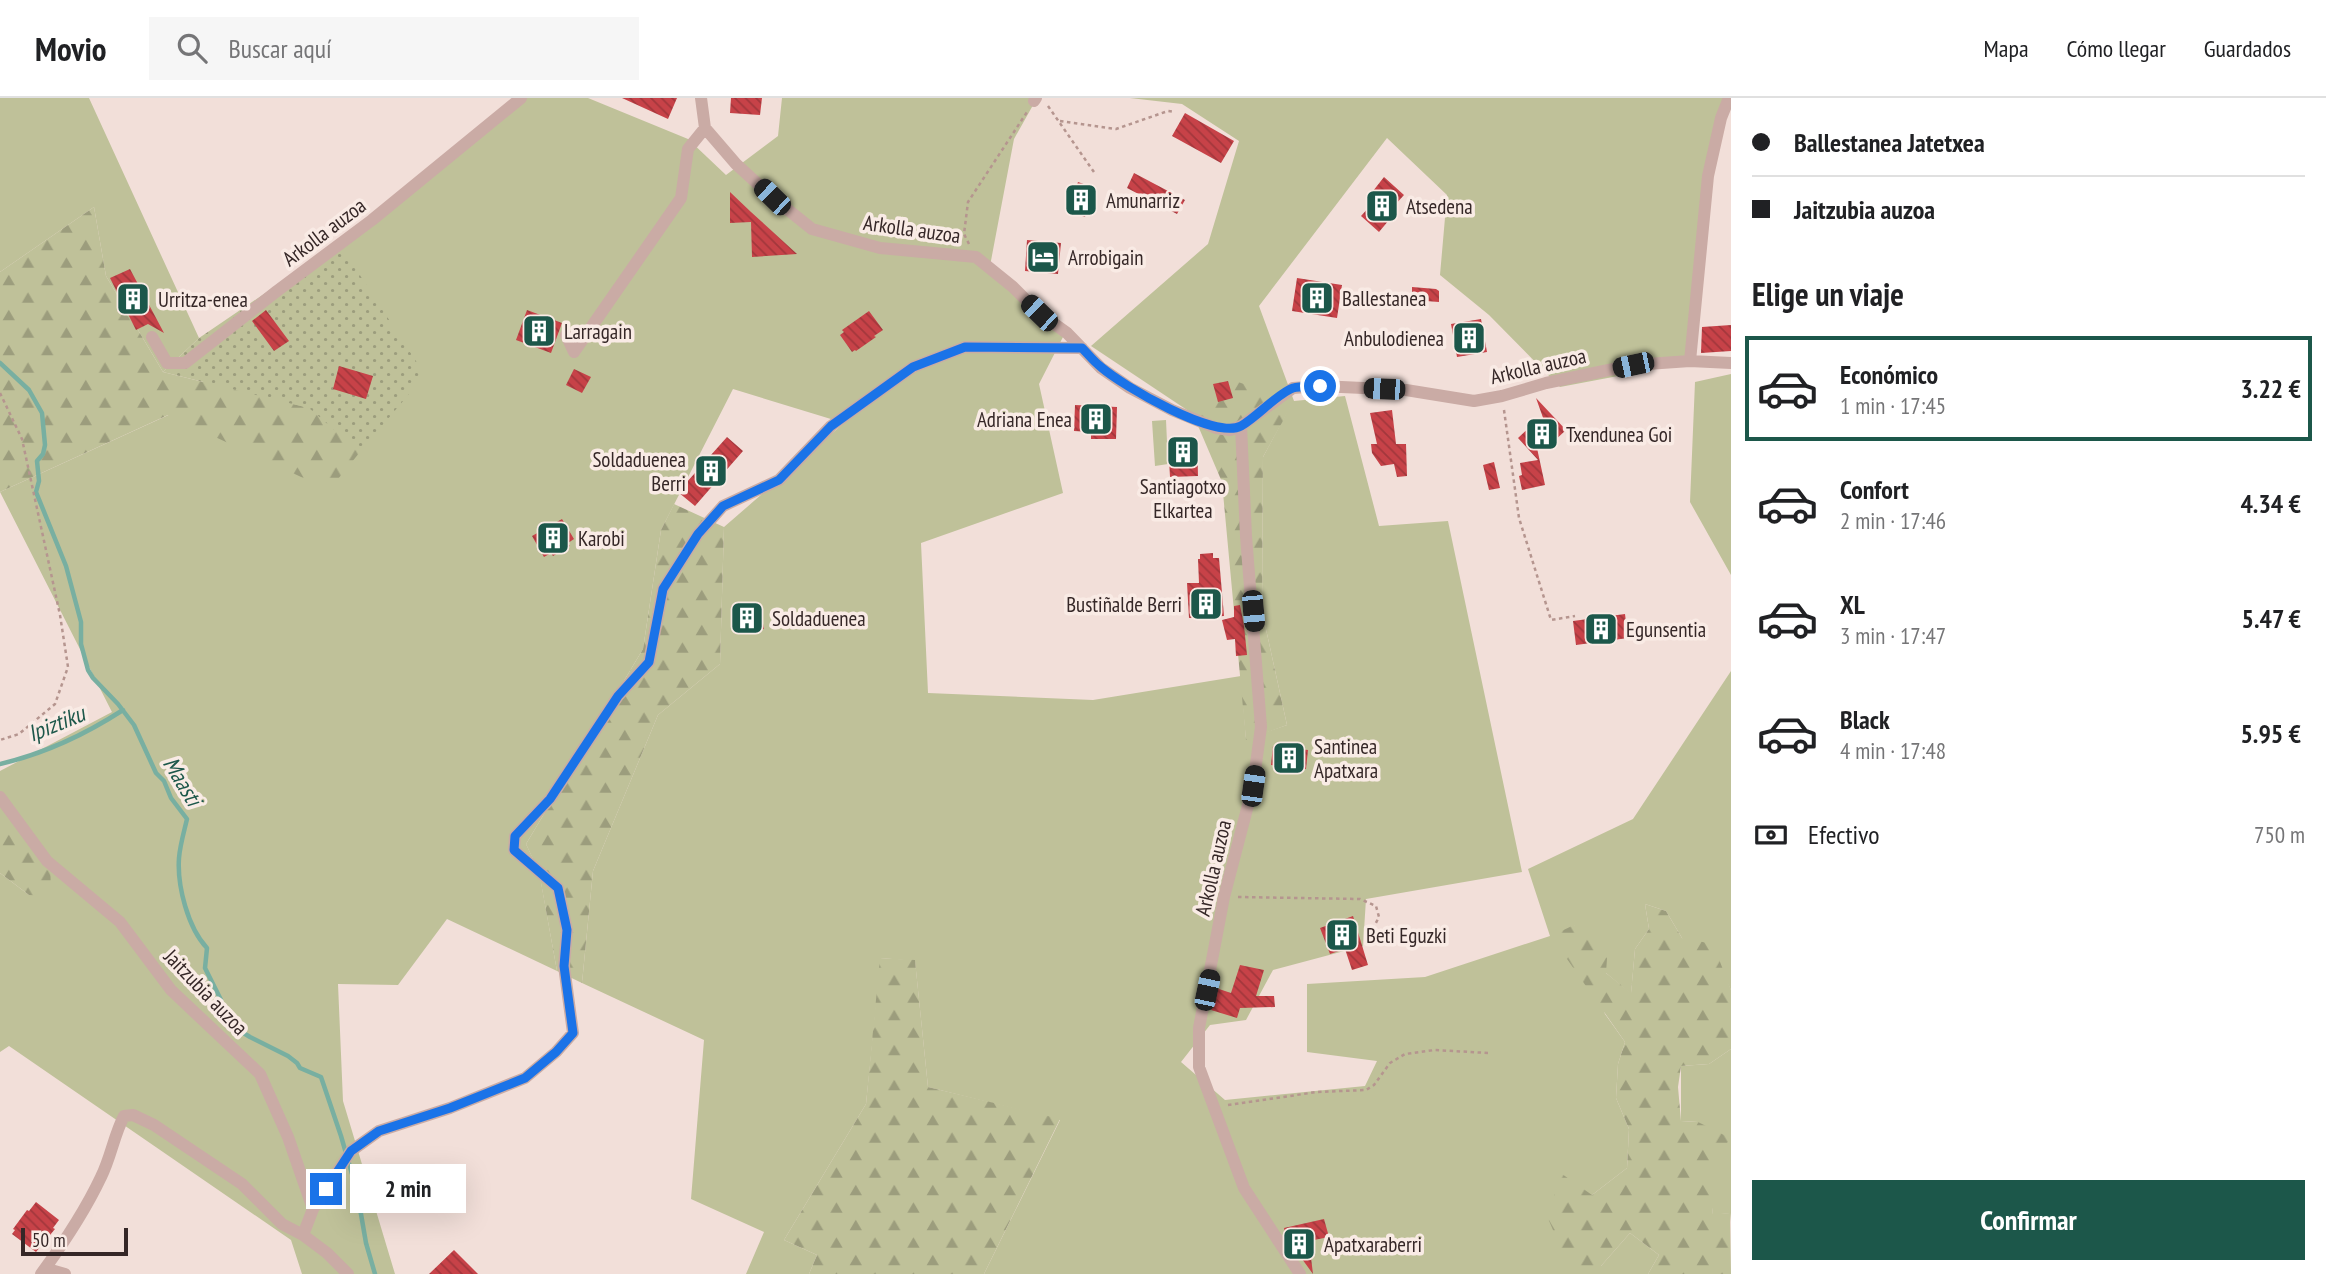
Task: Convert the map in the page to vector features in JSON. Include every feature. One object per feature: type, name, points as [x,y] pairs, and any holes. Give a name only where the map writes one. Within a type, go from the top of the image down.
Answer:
[{"type":"street","name":"Arkolla auzoa","points":[[152,337],[167,363],[185,363],[372,220],[521,98]]},
{"type":"street","points":[[566,335],[575,352],[681,198],[688,149],[705,128],[701,98]]},
{"type":"street","points":[[1690,361],[1708,176],[1721,118],[1729,98]]},
{"type":"street","name":"Arkolla auzoa","points":[[705,128],[737,164],[812,229],[880,248],[976,257],[1013,287],[1039,313],[1068,333],[1101,368],[1130,388],[1172,410],[1216,428],[1230,430],[1241,426],[1293,388],[1320,386],[1406,390],[1474,401],[1633,365],[1690,361],[1731,363]]},
{"type":"street","points":[[303,1236],[313,1209],[351,1151],[379,1131],[450,1108],[525,1078],[556,1052],[573,1033],[564,966],[567,930],[558,888],[514,850],[515,836],[550,799],[618,696],[649,662],[663,589],[698,534],[723,506],[779,480],[831,426],[913,367],[965,347],[1082,348]]},
{"type":"street","name":"Arkolla auzoa","points":[[1241,426],[1246,536],[1261,727],[1253,786],[1224,897],[1199,1028],[1199,1067],[1244,1188],[1300,1274]]},
{"type":"street","name":"Jaitzubia auzoa","points":[[0,797],[47,861],[120,922],[171,990],[260,1074],[288,1137],[313,1209]]},
{"type":"street","points":[[43,1274],[102,1175],[117,1128],[124,1116],[133,1115],[154,1125],[242,1184],[282,1224],[327,1253],[348,1274]]},
{"type":"street","points":[[43,1274],[51,1270],[65,1274]]},
{"type":"path","points":[[1035,100],[1048,105],[1096,175]]},
{"type":"path","name":"Arkolla auzoa","points":[[976,257],[964,234],[968,202],[1035,100]]},
{"type":"path","points":[[1060,121],[1116,129],[1168,111],[1175,112]]},
{"type":"path","points":[[0,393],[22,439],[60,615],[68,667],[55,704],[19,734],[0,740]]},
{"type":"path","points":[[1502,396],[1519,518],[1551,620],[1575,616]]},
{"type":"path","points":[[1224,897],[1360,899],[1376,906],[1379,917],[1368,938]]},
{"type":"path","points":[[1214,1107],[1317,1092],[1366,1090],[1374,1085],[1390,1063],[1405,1054],[1435,1050],[1489,1052]]},
{"type":"green space","points":[[0,98],[89,98],[199,338],[163,372],[106,276],[94,207],[0,272]]},
{"type":"green space","points":[[523,98],[588,98],[688,139],[726,175],[778,136],[782,98],[1037,98],[1014,139],[990,266],[1064,335],[1039,384],[1063,493],[921,543],[928,693],[1093,700],[1241,676],[1246,739],[1287,725],[1262,611],[1263,457],[1293,401],[1193,414],[1091,346],[1208,244],[1239,141],[1182,104],[1130,98],[1728,98],[1716,138],[1692,362],[1560,387],[1489,315],[1440,275],[1447,195],[1387,138],[1259,306],[1294,401],[1345,396],[1379,526],[1448,521],[1522,872],[1366,899],[1363,946],[1273,970],[1246,1020],[1210,1025],[1181,1062],[1225,1100],[1365,1086],[1377,1061],[1307,1052],[1307,984],[1425,977],[1550,936],[1528,869],[1633,819],[1731,671],[1731,990],[1725,978],[1682,938],[1666,911],[1645,904],[1649,929],[1635,949],[1631,994],[1606,973],[1574,925],[1605,1014],[1625,1042],[1618,1064],[1616,1098],[1629,1129],[1627,1168],[1592,1195],[1601,1266],[1630,1233],[1659,1255],[1648,1274],[984,1274],[1060,1120],[928,1087],[915,961],[881,958],[866,1104],[784,1240],[817,1255],[809,1274],[746,1274],[764,1232],[691,1199],[704,1040],[582,983],[593,871],[658,715],[720,664],[724,527],[844,423],[733,389],[661,530],[643,649],[526,844],[539,871],[557,971],[447,919],[398,985],[338,984],[343,1101],[395,1274],[302,1274],[291,1240],[9,1046],[0,1052],[0,873],[29,895],[0,796],[0,771],[112,712],[0,492],[175,412],[339,243]]},
{"type":"green space","points":[[94,207],[106,276],[163,372],[309,408],[360,452],[329,490],[168,415],[0,492],[0,272]]},
{"type":"green space","points":[[339,243],[425,375],[360,452],[309,408],[163,372],[199,338]]},
{"type":"green space","points":[[1731,374],[1731,575],[1690,502],[1695,382]]},
{"type":"green space","points":[[1238,382],[1294,401],[1263,457],[1262,611],[1287,725],[1246,740],[1222,482],[1193,414]]},
{"type":"green space","points":[[1166,420],[1168,464],[1155,466],[1152,421]]},
{"type":"green space","points":[[674,504],[724,527],[720,664],[658,715],[593,871],[582,983],[557,971],[539,872],[526,844],[643,649],[661,530]]},
{"type":"green space","points":[[0,796],[50,857],[51,896],[29,895],[0,873]]},
{"type":"green space","points":[[1645,904],[1666,911],[1682,938],[1713,944],[1731,990],[1731,1049],[1709,1064],[1681,1066],[1678,1087],[1681,1121],[1698,1122],[1730,1138],[1712,1170],[1715,1195],[1712,1214],[1730,1213],[1731,1274],[1648,1274],[1659,1255],[1630,1233],[1601,1266],[1571,1272],[1547,1216],[1562,1174],[1592,1195],[1627,1168],[1629,1129],[1616,1098],[1618,1064],[1625,1042],[1551,936],[1574,925],[1608,944],[1606,973],[1631,993],[1635,949],[1649,929]]},
{"type":"green space","points":[[880,958],[915,960],[928,1087],[1060,1119],[984,1274],[809,1274],[817,1255],[784,1240],[866,1104]]},
{"type":"green space","points":[[1731,1049],[1731,1222],[1730,1213],[1712,1215],[1712,1179],[1698,1122],[1681,1121],[1681,1066],[1709,1064]]},
{"type":"building","points":[[622,98],[677,98],[668,119]]},
{"type":"building","points":[[731,98],[762,98],[760,115],[730,113]]},
{"type":"building","points":[[1185,113],[1234,141],[1221,163],[1172,136]]},
{"type":"building","points":[[1134,173],[1185,200],[1177,214],[1127,188]]},
{"type":"building","name":"Atsedena","points":[[1384,177],[1404,195],[1385,216],[1389,220],[1379,232],[1361,216],[1379,196],[1373,191]]},
{"type":"building","name":"Amunarriz","points":[[1078,182],[1095,188],[1085,217],[1067,211]]},
{"type":"building","points":[[730,192],[797,254],[752,257],[751,222],[730,223]]},
{"type":"building","name":"Arrobigain","points":[[1027,240],[1061,243],[1058,274],[1025,271]]},
{"type":"building","name":"Urritza-enea","points":[[130,269],[164,333],[148,324],[136,330],[110,278]]},
{"type":"building","name":"Ballestanea","points":[[1297,278],[1342,285],[1337,318],[1292,311]]},
{"type":"building","points":[[1412,287],[1436,289],[1439,291],[1439,302],[1412,300]]},
{"type":"building","points":[[266,310],[289,341],[274,351],[252,321]]},
{"type":"building","name":"Larragain","points":[[527,310],[562,323],[551,353],[516,340]]},
{"type":"building","points":[[869,311],[883,330],[852,352],[840,335],[844,332],[842,330]]},
{"type":"building","name":"Anbulodienea","points":[[1481,319],[1487,352],[1457,357],[1451,324]]},
{"type":"building","points":[[1731,325],[1731,351],[1701,353],[1702,327]]},
{"type":"building","points":[[339,366],[373,376],[366,399],[333,389]]},
{"type":"building","points":[[574,369],[591,377],[582,393],[566,385]]},
{"type":"building","points":[[1228,381],[1233,398],[1218,402],[1213,384]]},
{"type":"building","points":[[1536,398],[1566,430],[1552,443]]},
{"type":"building","name":"Adriana Enea","points":[[1075,405],[1117,407],[1116,439],[1091,439],[1091,432],[1074,431]]},
{"type":"building","points":[[1392,410],[1396,444],[1406,444],[1407,476],[1397,477],[1394,464],[1381,466],[1372,453],[1371,444],[1377,444],[1370,413]]},
{"type":"building","points":[[1532,425],[1545,485],[1522,490],[1520,463],[1538,460],[1518,438]]},
{"type":"building","name":"Soldaduenea Berri","points":[[727,437],[743,451],[695,506],[678,492]]},
{"type":"building","name":"Santiagotxo Elkartea","points":[[1197,439],[1198,476],[1170,477],[1168,440]]},
{"type":"building","points":[[1494,462],[1500,488],[1489,490],[1483,465]]},
{"type":"building","name":"Karobi","points":[[562,519],[574,539],[568,543],[570,546],[553,556],[551,553],[544,557],[532,536]]},
{"type":"building","name":"Bustiñalde Berri","points":[[1213,553],[1213,558],[1219,558],[1224,616],[1189,618],[1187,583],[1199,583],[1200,554]]},
{"type":"building","name":"Soldaduenea","points":[[759,602],[764,629],[735,634],[731,606]]},
{"type":"building","points":[[1240,605],[1247,655],[1236,656],[1235,639],[1227,640],[1222,620],[1234,617],[1234,606]]},
{"type":"building","name":"Egunsentia","points":[[1625,614],[1628,638],[1576,645],[1573,621]]},
{"type":"building","name":"Santinea Apatxara","points":[[1273,746],[1308,750],[1306,769],[1271,765]]},
{"type":"building","name":"Beti Eguzki","points":[[1353,916],[1368,965],[1352,970],[1345,949],[1330,954],[1320,928]]},
{"type":"building","points":[[1240,965],[1264,970],[1256,996],[1274,996],[1275,1007],[1240,1008],[1237,1018],[1211,1010],[1216,988],[1231,993]]},
{"type":"building","points":[[36,1202],[59,1220],[36,1252],[12,1234],[27,1210]]},
{"type":"building","name":"Apatxaraberri","points":[[1324,1219],[1329,1237],[1309,1241],[1313,1274],[1286,1237],[1284,1228]]},
{"type":"building","points":[[454,1250],[478,1274],[429,1274]]},
{"type":"waterway","name":"Maasti","points":[[0,363],[29,390],[42,413],[45,445],[43,454],[37,461],[39,481],[36,492],[66,566],[81,622],[81,644],[88,670],[134,725],[156,773],[164,781],[171,798],[187,819],[179,858],[182,894],[194,929],[207,948],[205,968],[221,1000],[225,1019],[250,1037],[288,1056],[300,1068],[321,1077],[357,1191],[366,1243],[375,1274]]},
{"type":"waterway","name":"Ipiztiku","points":[[0,764],[64,742],[123,710]]},
{"type":"place","name":"Amunarriz","points":[[1081,200]]},
{"type":"place","name":"Atsedena","points":[[1382,206]]},
{"type":"place","name":"Arrobigain","points":[[1043,257]]},
{"type":"place","name":"Ballestanea","points":[[1317,298]]},
{"type":"place","name":"Urritza-enea","points":[[133,299]]},
{"type":"place","name":"Larragain","points":[[539,331]]},
{"type":"place","name":"Anbulodienea","points":[[1469,338]]},
{"type":"place","name":"Adriana Enea","points":[[1096,419]]},
{"type":"place","name":"Txendunea Goi","points":[[1542,434]]},
{"type":"place","name":"Santiagotxo Elkartea","points":[[1183,452]]},
{"type":"place","name":"Soldaduenea Berri","points":[[711,471]]},
{"type":"place","name":"Karobi","points":[[553,538]]},
{"type":"place","name":"Bustiñalde Berri","points":[[1206,604]]},
{"type":"place","name":"Soldaduenea","points":[[747,618]]},
{"type":"place","name":"Egunsentia","points":[[1601,629]]},
{"type":"place","name":"Santinea Apatxara","points":[[1289,758]]},
{"type":"place","name":"Beti Eguzki","points":[[1342,935]]},
{"type":"place","name":"Apatxaraberri","points":[[1299,1244]]},
{"type":"route","points":[[326,1189],[351,1151],[379,1131],[450,1108],[525,1078],[556,1052],[573,1033],[564,966],[567,930],[558,888],[514,850],[515,836],[550,799],[618,696],[649,662],[663,589],[698,534],[723,506],[779,480],[831,426],[913,367],[965,347],[1082,348],[1101,368],[1130,388],[1172,410],[1216,428],[1230,430],[1241,426],[1293,388],[1320,386]]}]
